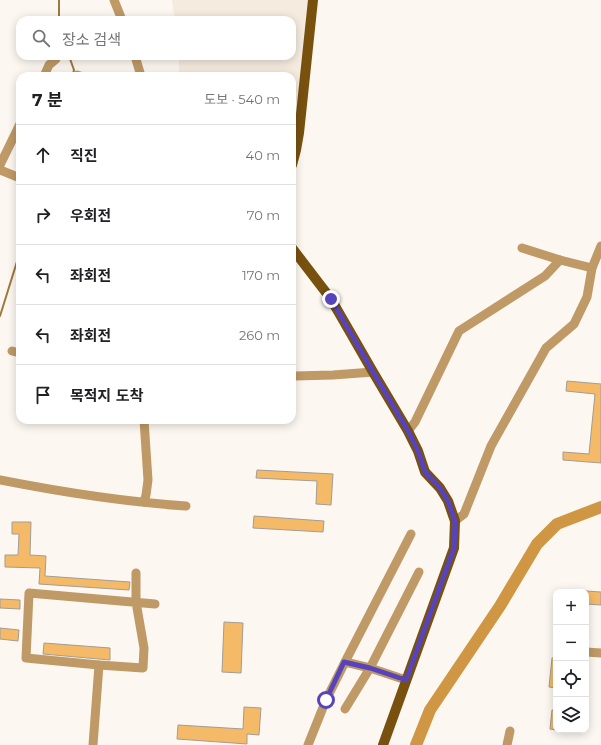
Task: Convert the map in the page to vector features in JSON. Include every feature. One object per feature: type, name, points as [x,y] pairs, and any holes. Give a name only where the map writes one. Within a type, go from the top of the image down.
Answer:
[{"type":"main road","points":[[296,150],[313,0]]},
{"type":"main road","points":[[296,254],[331,299],[408,431],[418,451],[425,472],[440,488],[448,501],[455,521],[454,548],[383,745]]},
{"type":"street","points":[[114,0],[120,16]]},
{"type":"street","points":[[46,72],[49,65],[55,60]]},
{"type":"street","points":[[136,60],[140,72]]},
{"type":"street","points":[[0,165],[16,132]]},
{"type":"street","points":[[0,170],[16,176]]},
{"type":"street","points":[[455,521],[464,514],[491,446],[546,348],[574,324],[587,297],[592,268],[601,246]]},
{"type":"street","points":[[522,248],[592,268]]},
{"type":"street","points":[[408,431],[415,422],[458,331],[546,276],[560,260]]},
{"type":"street","points":[[296,376],[373,372]]},
{"type":"street","points":[[144,424],[148,487],[144,502]]},
{"type":"street","points":[[0,480],[72,492],[186,506]]},
{"type":"street","points":[[308,745],[326,700],[344,662],[411,534]]},
{"type":"street","points":[[345,709],[370,668],[419,572]]},
{"type":"street","points":[[136,574],[136,602],[144,648],[143,668],[26,658],[29,593],[136,602],[155,604]]},
{"type":"street","points":[[589,652],[601,653]]},
{"type":"street","points":[[344,662],[370,668],[406,680]]},
{"type":"street","points":[[93,745],[99,665]]},
{"type":"street","points":[[508,745],[510,731]]},
{"type":"shaded area","points":[[172,0],[311,0],[300,88],[296,105],[296,72],[179,72],[179,60],[296,60],[296,16],[174,16]]},
{"type":"building","points":[[567,381],[601,384],[601,463],[563,460],[563,452],[589,454],[595,394],[566,391]]},
{"type":"building","points":[[257,470],[333,474],[331,505],[316,504],[317,481],[256,478]]},
{"type":"building","points":[[254,516],[324,521],[323,532],[253,528]]},
{"type":"building","points":[[12,522],[31,522],[30,555],[46,556],[45,576],[130,582],[129,590],[39,584],[40,568],[5,567],[5,555],[18,555],[19,534],[12,534]]},
{"type":"building","points":[[589,591],[601,592],[601,605],[589,604]]},
{"type":"building","points":[[0,599],[20,600],[20,609],[0,608]]},
{"type":"building","points":[[224,622],[243,623],[241,673],[222,672]]},
{"type":"building","points":[[0,628],[19,630],[18,641],[0,639]]},
{"type":"building","points":[[44,643],[110,648],[110,660],[43,654]]},
{"type":"building","points":[[552,658],[553,658],[553,688],[549,687]]},
{"type":"building","points":[[244,707],[261,708],[259,735],[247,734],[247,744],[177,739],[178,725],[243,729]]},
{"type":"building","points":[[552,710],[553,710],[553,730],[550,729]]},
{"type":"waterway","points":[[59,0],[59,16]]},
{"type":"waterway","points":[[70,60],[74,72]]},
{"type":"waterway","points":[[0,316],[16,265]]},
{"type":"waterway","points":[[416,745],[430,710],[500,606],[537,544],[557,524],[601,507]]},
{"type":"route","points":[[326,700],[344,662],[370,668],[406,680],[454,548],[455,521],[448,501],[440,488],[425,472],[418,451],[408,431],[331,299]]}]
